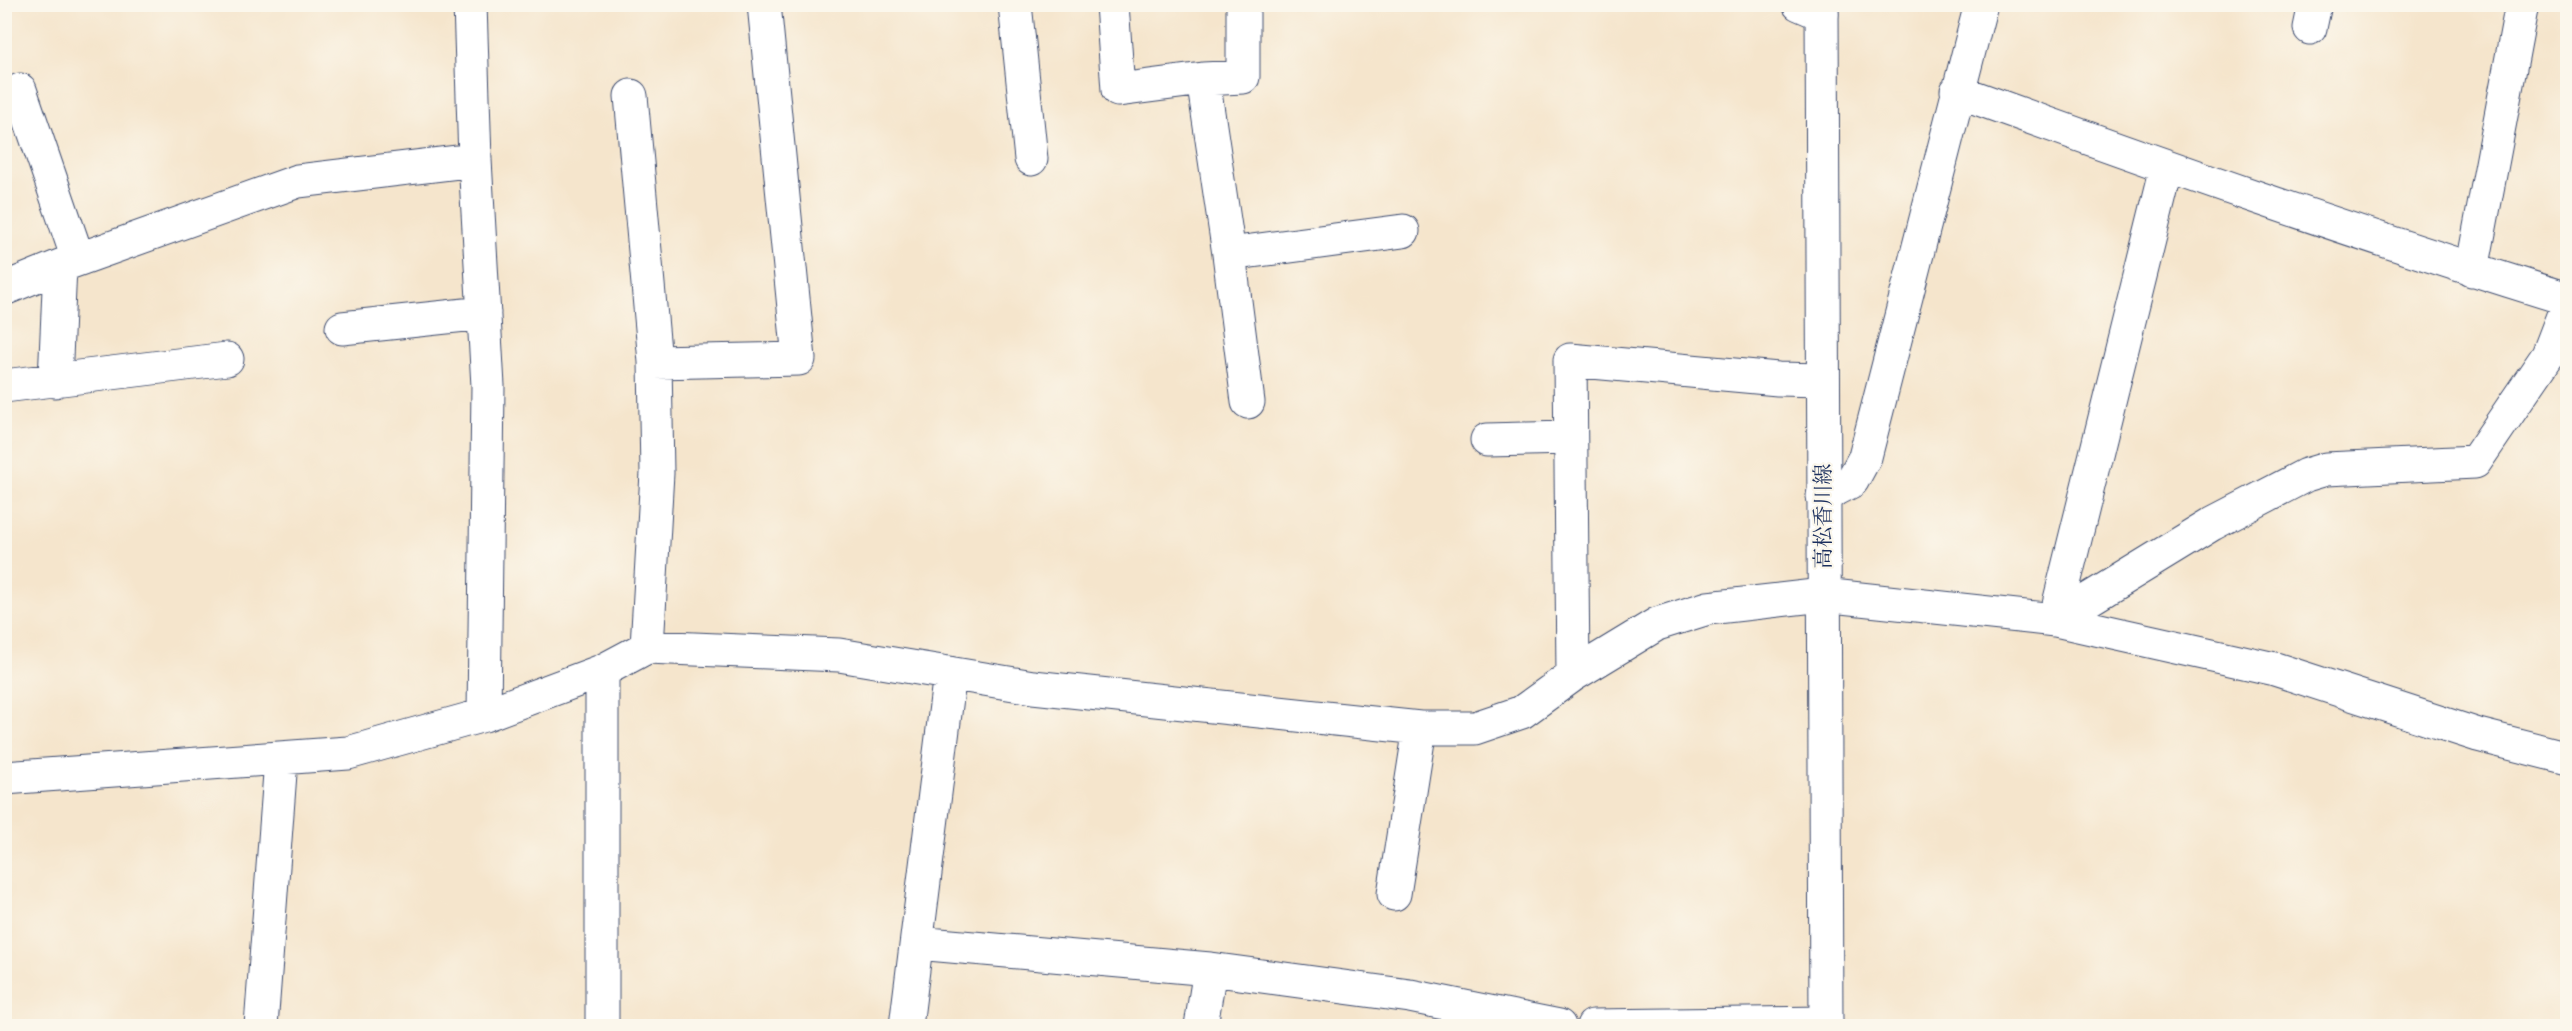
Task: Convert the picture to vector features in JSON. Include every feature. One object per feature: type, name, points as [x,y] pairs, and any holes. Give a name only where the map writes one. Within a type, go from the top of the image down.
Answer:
[{"type":"street","points":[[470,4],[475,160],[488,386],[484,715]]},
{"type":"street","points":[[655,362],[799,359],[764,4]]},
{"type":"street","points":[[1015,4],[1031,159]]},
{"type":"street","points":[[1112,4],[1118,90],[1203,79],[1243,77],[1243,4]]},
{"type":"street","points":[[1823,496],[1852,481],[1865,457],[1981,4]]},
{"type":"street","points":[[2472,270],[2523,4]]},
{"type":"street","name":"高松香川線","points":[[1814,8],[1823,380],[1826,1025]]},
{"type":"street","points":[[1203,79],[1248,402]]},
{"type":"street","points":[[20,90],[69,262],[55,381]]},
{"type":"street","points":[[1957,91],[2167,167],[2568,301],[2548,355],[2475,462],[2326,469],[2306,475],[2212,524],[2055,620]]},
{"type":"street","points":[[631,96],[655,362],[657,473],[647,647]]},
{"type":"street","points":[[4,289],[69,262],[298,181],[475,160]]},
{"type":"street","points":[[2055,620],[2167,167]]},
{"type":"street","points":[[1229,254],[1403,231]]},
{"type":"street","points":[[342,328],[484,313]]},
{"type":"street","points":[[4,386],[227,359]]},
{"type":"street","points":[[1573,675],[1570,360],[1778,379],[1823,380]]},
{"type":"street","points":[[1487,440],[1569,438]]},
{"type":"street","points":[[4,778],[281,760],[348,753],[484,715],[602,671],[647,647],[839,656],[1033,687],[1420,728],[1475,728],[1522,712],[1573,675],[1657,624],[1708,608],[1823,595],[2055,620],[2275,669],[2478,735],[2568,758]]},
{"type":"street","points":[[602,671],[602,1026]]},
{"type":"street","points":[[906,1026],[950,674]]},
{"type":"street","points":[[1394,894],[1420,728]]},
{"type":"street","points":[[261,1026],[281,760]]},
{"type":"street","points":[[917,943],[1210,969],[1410,996],[1559,1026]]},
{"type":"street","points":[[1202,1026],[1210,969]]},
{"type":"street","points":[[1593,1026],[1826,1025]]}]
